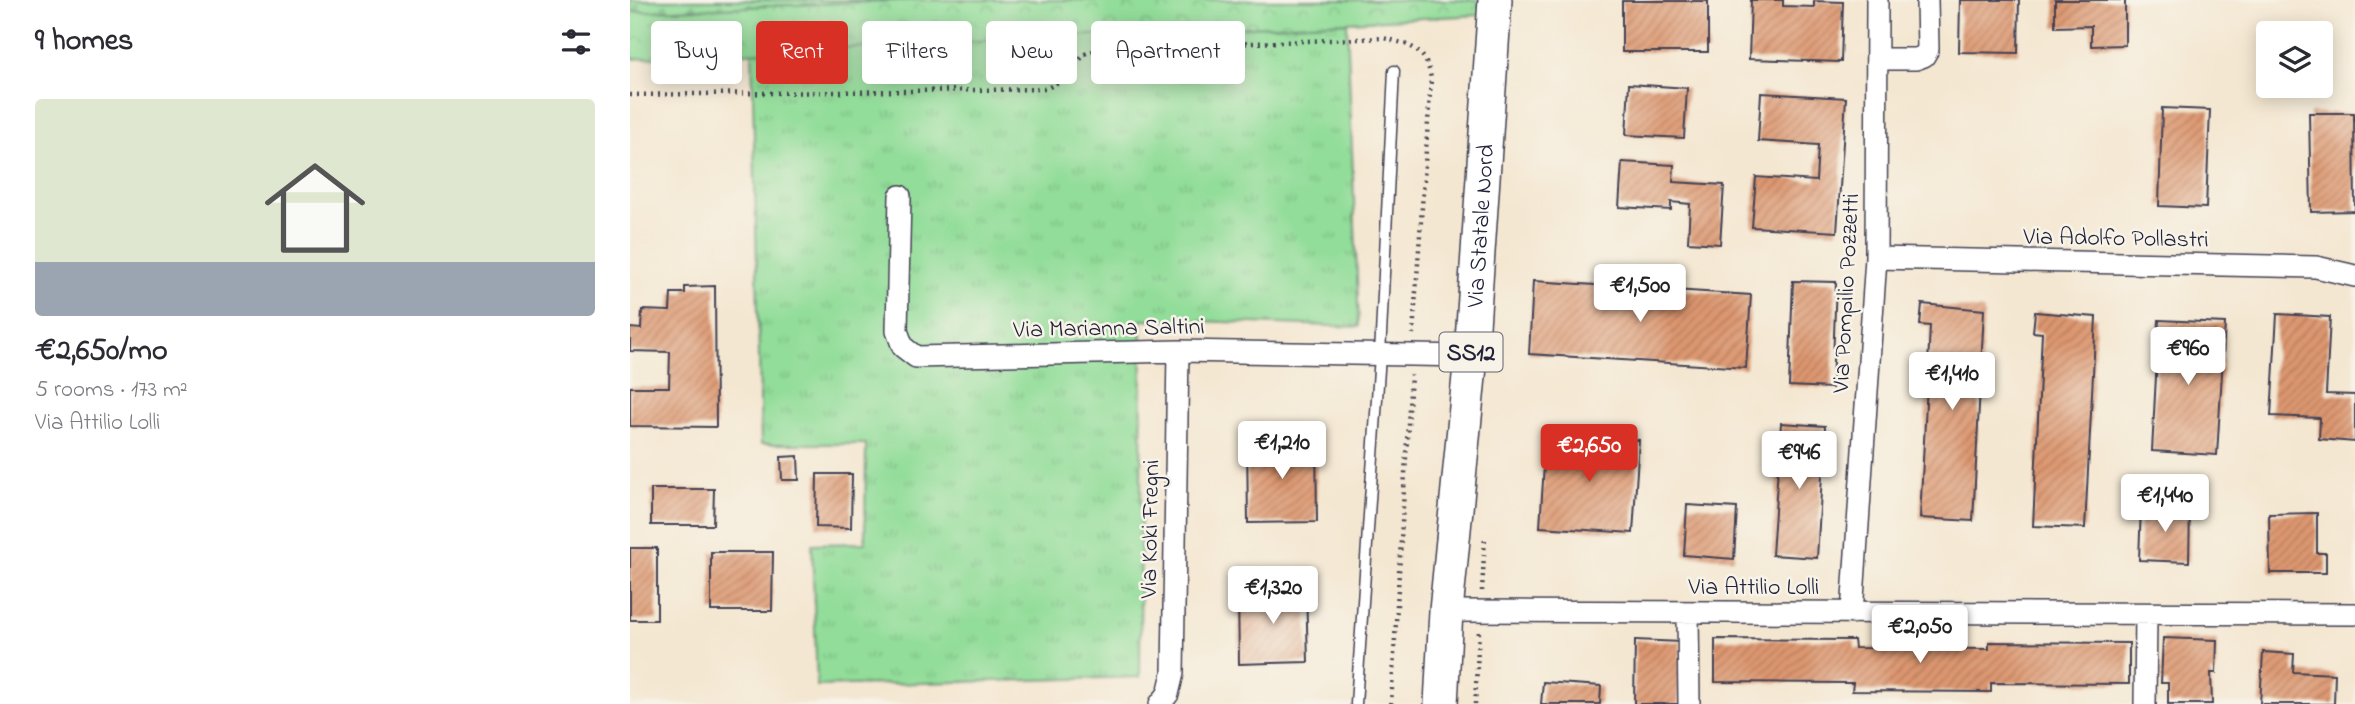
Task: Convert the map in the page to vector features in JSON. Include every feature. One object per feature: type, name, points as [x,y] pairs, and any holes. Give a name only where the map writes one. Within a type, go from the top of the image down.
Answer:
[{"type":"main road","name":"Via Statale Nord","points":[[1441,704],[1446,611],[1471,356],[1495,0]]},
{"type":"street","name":"Via Pompilio Pozzetti","points":[[1852,612],[1876,258],[1877,0]]},
{"type":"street","points":[[1877,59],[1916,59],[1924,56],[1928,48],[1927,0]]},
{"type":"street","name":"Via Marianna Saltini","points":[[900,197],[897,331],[903,347],[916,357],[1178,351],[1471,356]]},
{"type":"street","name":"Via Adolfo Pollastri","points":[[1876,258],[2316,267],[2355,276]]},
{"type":"street","name":"Via Koki Fregni","points":[[1160,704],[1168,694],[1173,673],[1178,351]]},
{"type":"street","name":"Via Attilio Lolli","points":[[1446,611],[2355,614]]},
{"type":"street","points":[[1688,612],[1689,704]]},
{"type":"street","points":[[2145,704],[2146,614]]},
{"type":"lane","points":[[1356,704],[1380,355],[1394,71]]},
{"type":"path","points":[[630,95],[1046,89],[1062,80],[1085,54],[1099,49],[1383,38],[1403,42],[1417,49],[1429,63],[1431,79],[1391,704]]},
{"type":"green space","points":[[630,0],[914,0],[630,12]]},
{"type":"green space","points":[[914,0],[1481,0],[1481,15],[1245,27],[1245,21],[1091,21],[1091,35],[1077,36],[1077,21],[986,21],[986,41],[972,41],[972,21],[862,21],[862,47],[848,48],[848,21],[756,21],[756,52],[742,53],[742,21],[651,21],[651,58],[630,59],[630,12]]},
{"type":"green space","points":[[1347,22],[1359,327],[1142,319],[1140,677],[817,686],[812,544],[865,543],[866,444],[761,444],[752,52],[756,52],[756,84],[848,84],[848,47],[862,46],[862,84],[972,84],[972,41],[986,40],[986,84],[1077,84],[1077,36],[1091,35],[1091,84],[1245,84],[1245,27]]},
{"type":"building","points":[[1751,0],[1783,0],[1783,6],[1814,7],[1814,1],[1843,2],[1841,62],[1749,59]]},
{"type":"building","points":[[1960,0],[2019,0],[2018,53],[1959,52]]},
{"type":"building","points":[[2055,0],[2125,0],[2125,45],[2091,46],[2091,26],[2055,27]]},
{"type":"building","points":[[1622,1],[1708,1],[1708,52],[1622,52]]},
{"type":"building","points":[[1629,84],[1687,88],[1684,138],[1626,135]]},
{"type":"building","points":[[1761,93],[1846,98],[1837,232],[1752,227],[1756,177],[1816,181],[1818,145],[1758,141]]},
{"type":"building","points":[[2162,108],[2210,110],[2206,208],[2159,206]]},
{"type":"building","points":[[2309,113],[2354,113],[2355,211],[2311,212]]},
{"type":"building","points":[[1622,162],[1674,165],[1673,182],[1724,185],[1720,244],[1688,242],[1690,204],[1671,202],[1671,210],[1619,207]]},
{"type":"building","points":[[1533,281],[1751,295],[1746,368],[1529,354]]},
{"type":"building","points":[[1793,281],[1836,282],[1832,388],[1789,386]]},
{"type":"building","points":[[715,286],[716,427],[630,426],[630,387],[669,387],[670,352],[630,351],[630,328],[641,329],[642,310],[670,311],[671,293],[685,293],[685,287]]},
{"type":"building","points":[[1922,304],[1984,310],[1973,521],[1920,518],[1930,326],[1920,325]]},
{"type":"building","points":[[2035,312],[2096,317],[2085,528],[2033,526],[2042,333],[2033,332]]},
{"type":"building","points":[[2277,314],[2330,317],[2326,394],[2355,395],[2355,442],[2319,439],[2320,418],[2271,416]]},
{"type":"building","points":[[2159,320],[2225,323],[2217,455],[2152,451]]},
{"type":"building","points":[[1781,423],[1825,426],[1817,558],[1772,555]]},
{"type":"building","points":[[1546,434],[1639,440],[1633,533],[1540,527]]},
{"type":"building","points":[[1316,439],[1317,522],[1248,523],[1247,440]]},
{"type":"building","points":[[798,456],[799,480],[782,480],[781,457]]},
{"type":"building","points":[[817,474],[852,474],[851,528],[816,527]]},
{"type":"building","points":[[651,489],[714,489],[713,525],[651,525]]},
{"type":"building","points":[[1687,505],[1737,508],[1734,559],[1684,555]]},
{"type":"building","points":[[2141,506],[2190,508],[2189,562],[2139,560]]},
{"type":"building","points":[[2317,513],[2317,553],[2326,553],[2326,573],[2270,573],[2269,514]]},
{"type":"building","points":[[630,548],[657,548],[657,620],[630,620]]},
{"type":"building","points":[[711,552],[773,552],[772,611],[711,611]]},
{"type":"building","points":[[1306,588],[1308,662],[1239,664],[1238,590]]},
{"type":"building","points":[[2163,638],[2217,640],[2216,673],[2211,673],[2212,704],[2168,704],[2168,683],[2161,683]]},
{"type":"building","points":[[1715,639],[1854,640],[1855,648],[1989,649],[1989,642],[2129,643],[2129,684],[1991,683],[1991,692],[1852,691],[1853,683],[1715,682]]},
{"type":"building","points":[[1635,640],[1681,642],[1679,704],[1634,704]]},
{"type":"building","points":[[2263,652],[2294,654],[2293,672],[2335,674],[2334,704],[2260,704]]},
{"type":"building","points":[[1543,682],[1601,686],[1600,704],[1541,704]]}]
